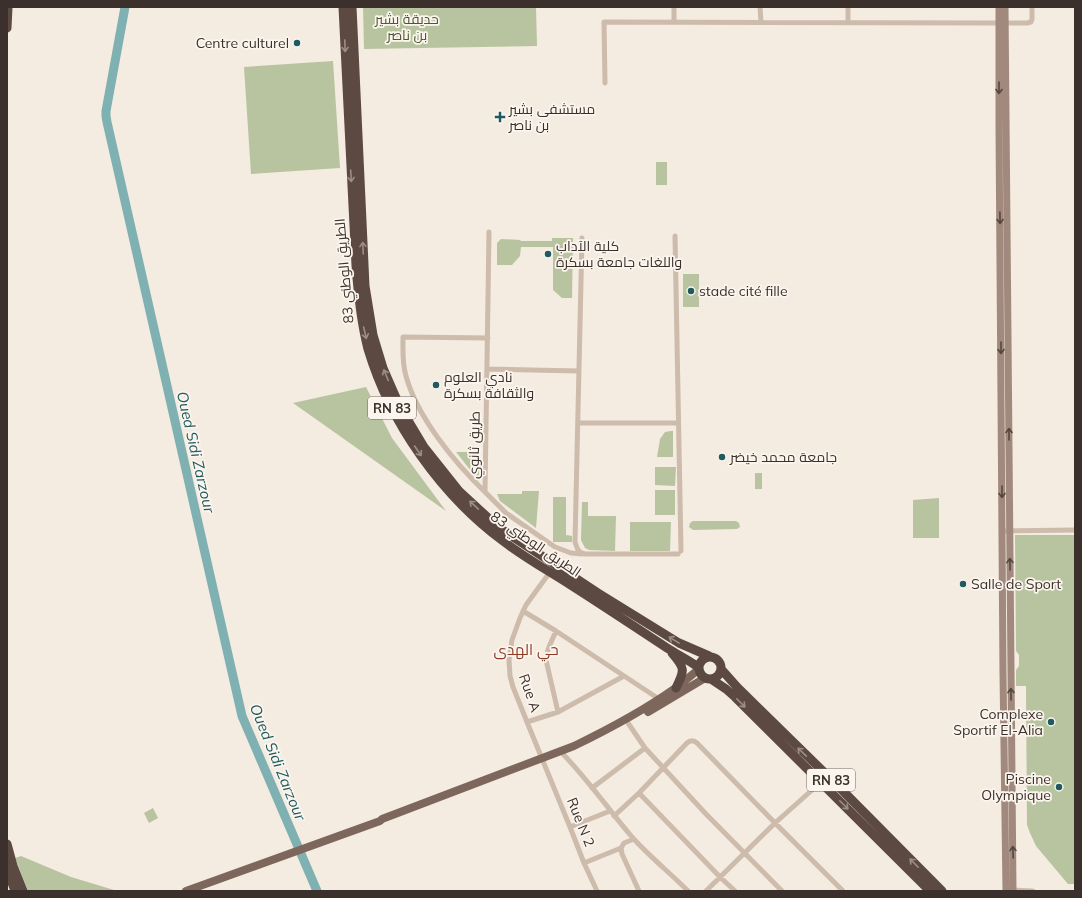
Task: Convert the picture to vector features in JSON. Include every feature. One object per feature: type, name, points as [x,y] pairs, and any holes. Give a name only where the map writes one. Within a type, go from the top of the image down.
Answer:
[{"type":"highway","points":[[7,28],[8,7]]},
{"type":"highway","name":"الطريق الوطني 83","points":[[343,7],[357,284],[368,349],[380,382],[393,410],[420,454],[447,489],[481,524],[504,542],[668,649],[687,659],[698,669]]},
{"type":"highway","name":"الطريق الوطني 83","points":[[352,7],[365,286],[373,335],[383,368],[400,407],[424,447],[459,491],[498,527],[598,593],[679,643],[709,656]]},
{"type":"highway","points":[[668,649],[680,663],[682,668],[682,676],[676,688]]},
{"type":"highway","points":[[709,656],[719,661],[721,664],[721,669],[717,677],[708,679],[700,675],[698,669],[699,664],[703,659],[709,656]]},
{"type":"highway","name":"RN 83","points":[[721,669],[737,687],[942,891]]},
{"type":"highway","name":"RN 83","points":[[708,679],[721,685],[731,693],[930,891]]},
{"type":"highway","points":[[7,844],[13,866],[23,891]]},
{"type":"highway","points":[[7,869],[15,891]]},
{"type":"main road","points":[[999,7],[1002,23],[1006,531],[1011,891]]},
{"type":"main road","points":[[1002,23],[1005,7]]},
{"type":"main road","points":[[186,891],[380,821],[383,822],[542,760],[599,734],[659,699],[676,688],[698,669]]},
{"type":"main road","points":[[542,760],[563,754],[593,742],[708,679]]},
{"type":"street","points":[[674,7],[674,21]]},
{"type":"street","points":[[760,7],[761,22]]},
{"type":"street","points":[[848,7],[848,22]]},
{"type":"street","points":[[605,83],[604,22],[1027,23],[1031,22],[1032,19],[1032,7]]},
{"type":"street","name":"طريق ثانوي","points":[[489,232],[485,492],[506,513],[555,547],[571,554],[679,552],[678,423]]},
{"type":"street","points":[[578,423],[678,423],[675,236]]},
{"type":"street","points":[[582,238],[575,542],[577,549],[582,554]]},
{"type":"street","points":[[485,492],[457,462],[435,434],[415,401],[404,369],[403,337],[488,338]]},
{"type":"street","points":[[487,369],[579,371]]},
{"type":"street","points":[[1006,531],[1075,530]]},
{"type":"street","name":"Rue A","points":[[542,760],[513,687],[510,676],[509,660],[512,640],[523,611],[550,572]]},
{"type":"street","points":[[523,611],[659,699]]},
{"type":"street","points":[[556,631],[548,648],[546,660],[558,712]]},
{"type":"street","points":[[527,722],[558,712],[624,676]]},
{"type":"street","points":[[628,723],[645,748],[782,891]]},
{"type":"street","points":[[614,816],[639,793],[688,742],[692,740],[695,741],[843,891]]},
{"type":"street","points":[[592,788],[645,748]]},
{"type":"street","points":[[563,754],[634,839],[688,891]]},
{"type":"street","name":"Rue N 2","points":[[542,760],[597,891]]},
{"type":"street","points":[[706,891],[775,823],[821,782]]},
{"type":"street","points":[[639,793],[735,891]]},
{"type":"street","points":[[570,828],[610,811]]},
{"type":"street","points":[[584,863],[621,848],[624,843],[634,839]]},
{"type":"street","points":[[621,848],[622,854],[639,891]]},
{"type":"street","points":[[1011,891],[1033,891]]},
{"type":"green space","name":"حديقة بشير بن ناصر","points":[[363,7],[536,7],[537,46],[364,49]]},
{"type":"green space","points":[[333,61],[340,168],[251,174],[244,67]]},
{"type":"green space","points":[[656,162],[667,162],[667,185],[656,185]]},
{"type":"green space","points":[[552,238],[573,238],[572,298],[562,298],[553,290],[553,247],[521,247],[520,256],[512,265],[497,265],[497,243],[501,239],[521,241],[552,241]]},
{"type":"green space","name":"stade cité fille","points":[[683,274],[699,274],[699,307],[683,307]]},
{"type":"green space","points":[[366,387],[392,438],[446,511],[293,403]]},
{"type":"green space","points":[[673,431],[673,457],[657,457],[660,439],[665,432]]},
{"type":"green space","points":[[456,452],[480,452],[479,481]]},
{"type":"green space","points":[[655,467],[676,467],[675,486],[655,485]]},
{"type":"green space","points":[[755,473],[762,473],[762,489],[755,489]]},
{"type":"green space","points":[[655,490],[675,490],[675,515],[655,515]]},
{"type":"green space","points":[[522,491],[539,491],[536,528],[500,501],[497,494],[522,494]]},
{"type":"green space","points":[[553,497],[566,497],[566,535],[572,536],[572,542],[553,542]]},
{"type":"green space","points":[[939,498],[939,538],[913,538],[913,500]]},
{"type":"green space","points":[[582,502],[588,502],[588,516],[616,516],[615,551],[589,550],[585,548],[581,540]]},
{"type":"green space","points":[[693,521],[736,521],[739,523],[740,527],[737,529],[693,530],[689,527],[690,523]]},
{"type":"green space","points":[[630,522],[671,522],[670,551],[630,551]]},
{"type":"green space","name":"Complexe Sportif El-Alia","points":[[1015,535],[1075,535],[1075,884],[1068,884],[1036,846],[1027,825],[1026,686],[1016,686],[1016,670],[1019,666],[1019,655],[1016,651]]},
{"type":"green space","points":[[153,808],[158,818],[149,823],[144,813]]},
{"type":"green space","points":[[21,856],[71,877],[114,890],[125,891],[28,891],[15,858]]},
{"type":"waterway","name":"Oued Sidi Zarzour","points":[[125,7],[106,111],[107,122],[242,716],[317,891]]},
{"type":"place","name":"Centre culturel","points":[[297,43]]},
{"type":"place","name":"مستشفى بشير بن ناصر","points":[[500,117]]},
{"type":"place","name":"كلية الآداب واللغات جامعة بسكرة","points":[[548,254]]},
{"type":"place","name":"stade cité fille","points":[[691,291]]},
{"type":"place","name":"نادي العلوم والثقافة بسكرة","points":[[436,385]]},
{"type":"place","name":"جامعة محمد خيضر","points":[[722,457]]},
{"type":"place","name":"Salle de Sport","points":[[963,584]]},
{"type":"place","name":"Complexe Sportif El-Alia","points":[[1051,722]]},
{"type":"place","name":"Piscine Olympique","points":[[1059,787]]},
{"type":"district","name":"حي الهدى","points":[[526,649]]}]
